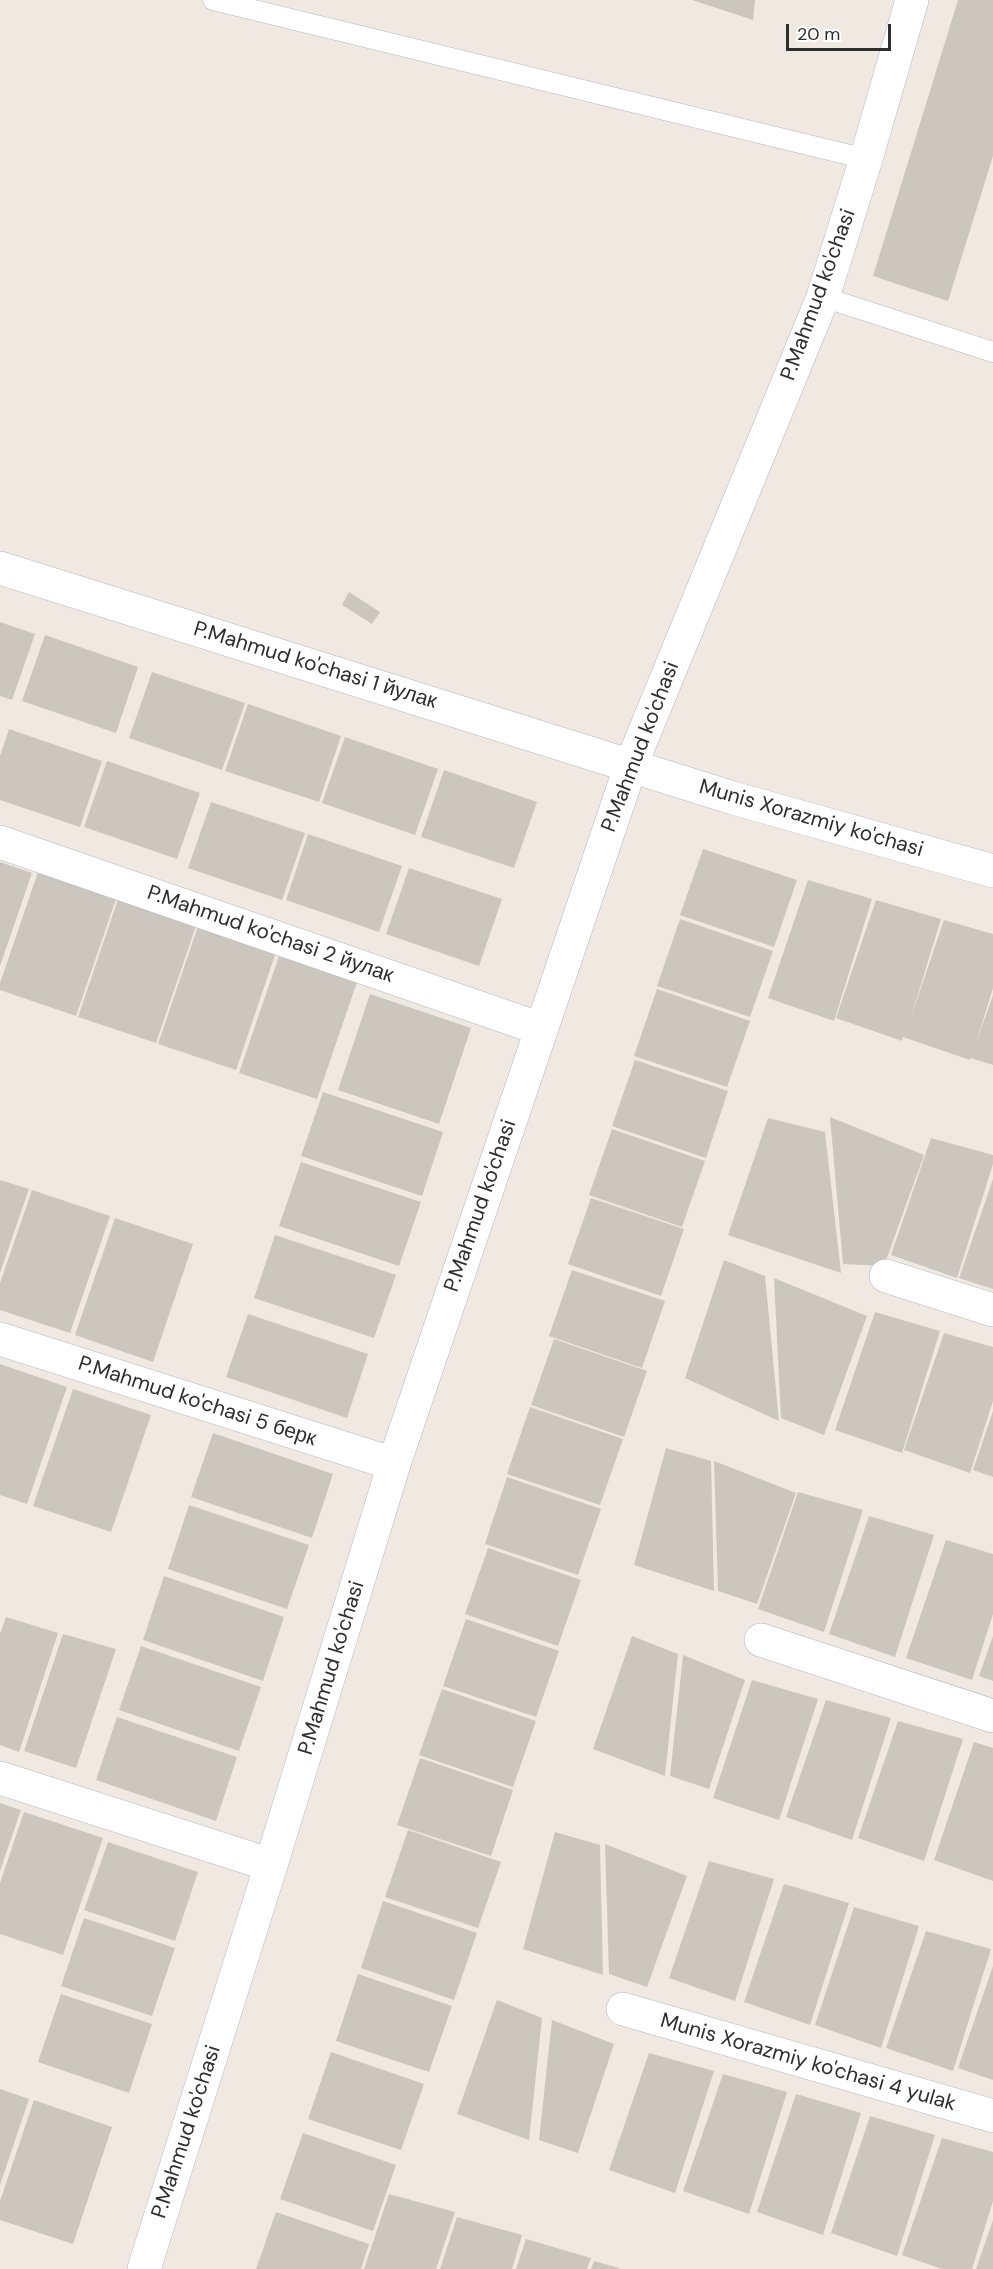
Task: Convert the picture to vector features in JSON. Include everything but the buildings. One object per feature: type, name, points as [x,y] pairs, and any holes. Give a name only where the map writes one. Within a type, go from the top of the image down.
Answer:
[{"type":"street","name":"P.Mahmud ko'chasi","points":[[144,2269],[394,1464],[631,765],[823,297],[866,159],[910,0]]},
{"type":"street","name":"P.Mahmud ko'chasi 1 йулак","points":[[0,568],[631,765]]},
{"type":"street","name":"Munis Xorazmiy ko'chasi","points":[[631,765],[733,798],[993,871]]},
{"type":"street","name":"P.Mahmud ko'chasi 2 йулак","points":[[0,842],[541,1029]]},
{"type":"street","points":[[886,1276],[993,1310]]},
{"type":"street","name":"P.Mahmud ko'chasi 5 берк","points":[[0,1339],[394,1464]]},
{"type":"street","points":[[761,1640],[993,1716]]},
{"type":"street","points":[[0,1779],[271,1865]]},
{"type":"street","name":"Munis Xorazmiy ko'chasi 4 yulak","points":[[623,2009],[993,2116]]},
{"type":"lane","points":[[213,0],[866,159]]},
{"type":"lane","points":[[823,297],[993,352]]}]
